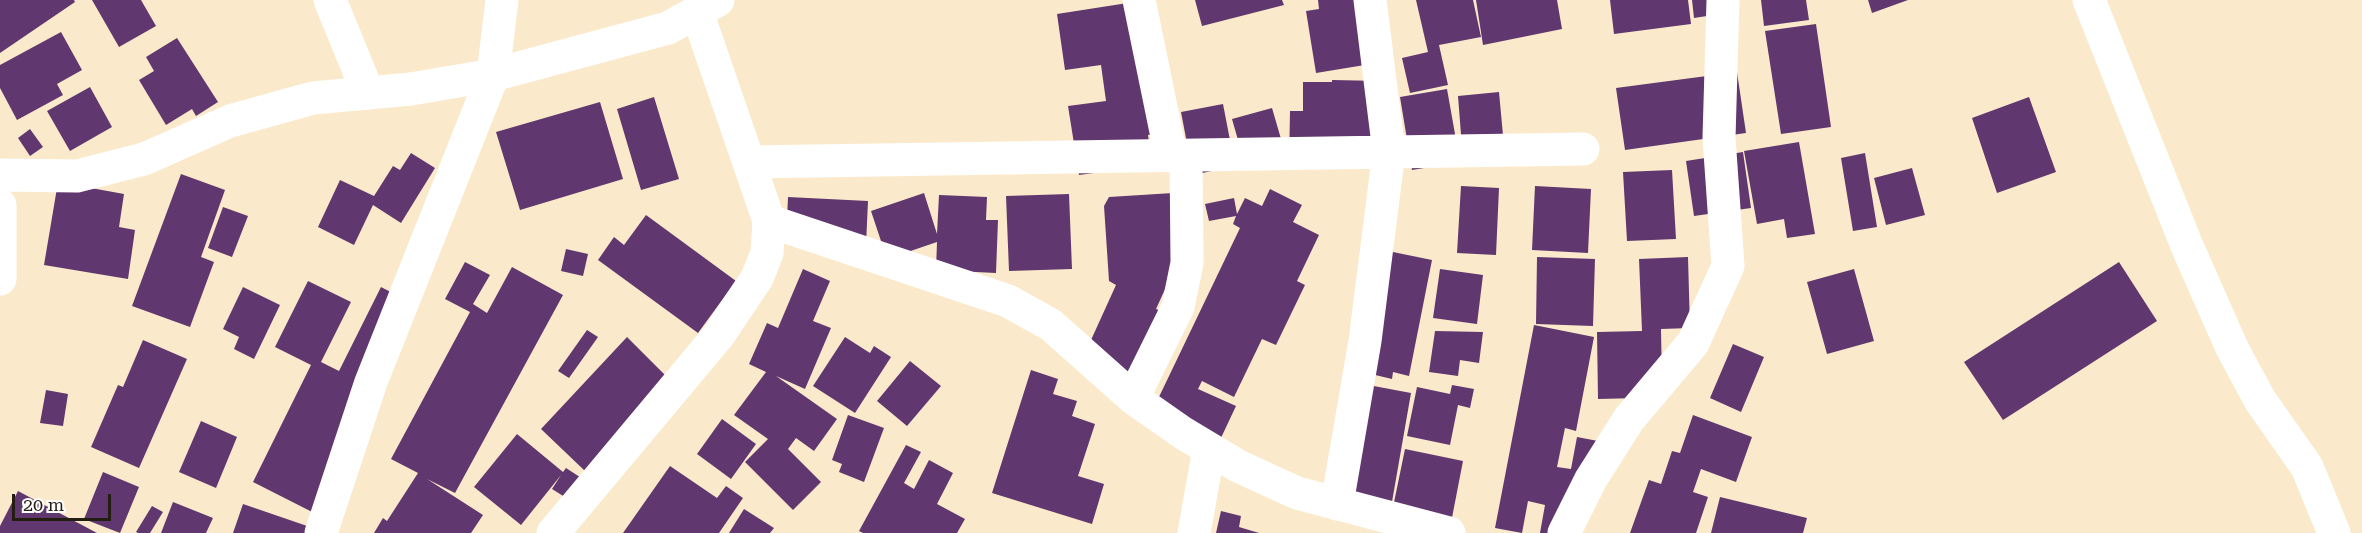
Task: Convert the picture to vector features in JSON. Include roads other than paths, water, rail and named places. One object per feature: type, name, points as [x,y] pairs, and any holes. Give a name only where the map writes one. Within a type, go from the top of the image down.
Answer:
[{"type":"street","points":[[330,0],[368,93]]},
{"type":"street","points":[[321,533],[371,382],[493,75],[502,0]]},
{"type":"street","points":[[1133,398],[1178,307],[1187,263],[1178,156],[1139,0]]},
{"type":"street","points":[[1337,504],[1365,341],[1389,152],[1370,0]]},
{"type":"street","points":[[1564,533],[1591,479],[1629,419],[1693,343],[1728,266],[1719,138],[1723,0]]},
{"type":"street","points":[[2089,0],[2187,246],[2232,348],[2260,400],[2307,466],[2334,533]]},
{"type":"street","points":[[0,176],[77,176],[144,159],[230,121],[313,98],[411,89],[493,75],[668,28],[708,6],[749,162],[769,221],[767,253],[757,278],[718,336],[553,533]]},
{"type":"street","points":[[749,162],[1583,149]]},
{"type":"street","points":[[0,205],[0,279]]},
{"type":"street","points":[[769,221],[1008,301],[1051,325],[1133,398],[1238,466],[1297,493],[1449,533]]},
{"type":"street","points":[[1194,533],[1209,449]]}]
